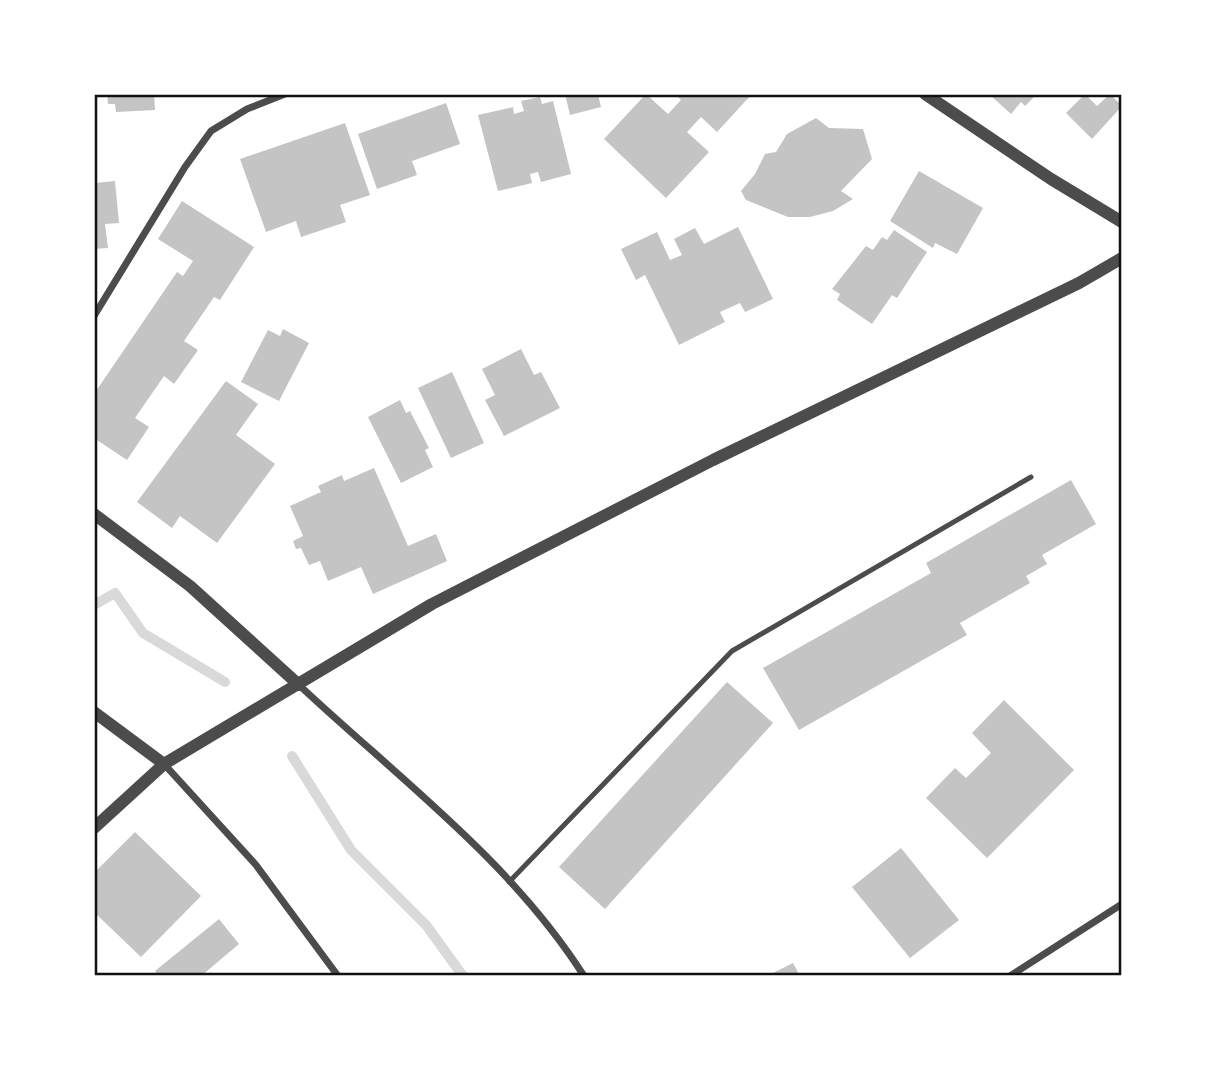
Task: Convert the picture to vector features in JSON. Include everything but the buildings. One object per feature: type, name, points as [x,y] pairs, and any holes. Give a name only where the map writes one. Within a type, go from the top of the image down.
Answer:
[{"type":"street","points":[[94,316],[185,167],[211,131],[247,109],[285,94]]},
{"type":"street","points":[[925,94],[1040,172],[1122,222]]},
{"type":"street","points":[[94,828],[164,764],[432,604],[533,550],[995,321],[1079,283],[1122,258]]},
{"type":"street","points":[[94,514],[190,586],[466,836],[557,933],[584,975]]},
{"type":"street","points":[[94,712],[164,764],[256,864],[338,975]]},
{"type":"street","points":[[1010,975],[1122,904]]},
{"type":"lane","points":[[509,882],[732,651],[1031,477]]},
{"type":"waterway","points":[[94,605],[115,593],[143,633],[225,682]]},
{"type":"waterway","points":[[292,756],[351,850],[426,925],[463,976]]}]
